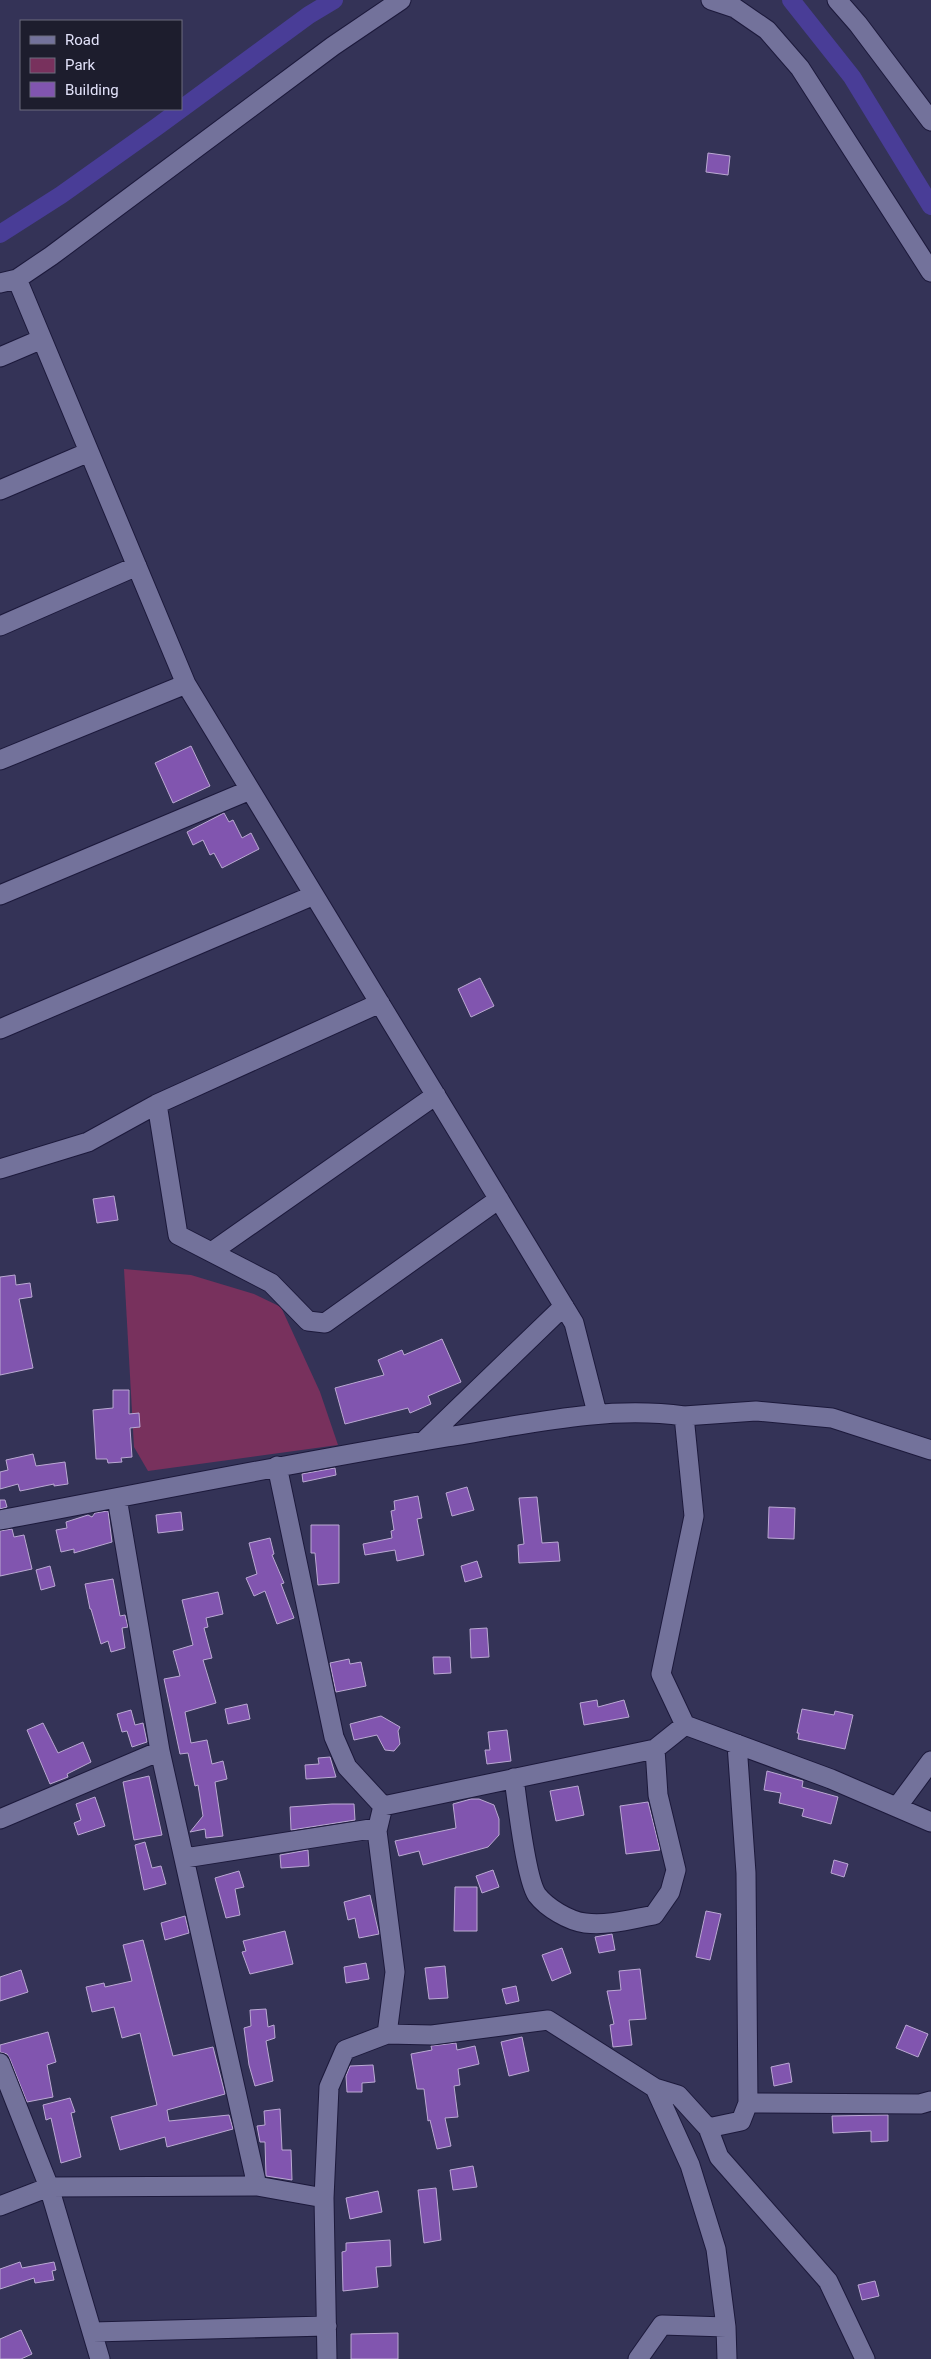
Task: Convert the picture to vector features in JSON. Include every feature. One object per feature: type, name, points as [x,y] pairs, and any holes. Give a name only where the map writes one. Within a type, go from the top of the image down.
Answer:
[{"type":"street","points":[[401,0],[333,46],[51,256],[9,281],[42,339],[186,684],[574,1323],[597,1413]]},
{"type":"street","points":[[711,0],[738,4],[767,30],[800,68],[931,272]]},
{"type":"street","points":[[837,0],[858,24],[931,121]]},
{"type":"street","points":[[0,357],[42,339]]},
{"type":"street","points":[[0,490],[90,452]]},
{"type":"street","points":[[0,626],[137,566]]},
{"type":"street","points":[[0,760],[186,684]]},
{"type":"street","points":[[0,895],[250,790]]},
{"type":"street","points":[[0,1029],[314,895]]},
{"type":"street","points":[[0,1169],[88,1142],[157,1104],[380,1003]]},
{"type":"street","points":[[213,1252],[436,1095]]},
{"type":"street","points":[[157,1104],[178,1235],[271,1284],[308,1321],[325,1324],[499,1200]]},
{"type":"street","points":[[424,1441],[564,1306]]},
{"type":"street","points":[[0,1520],[277,1466],[597,1413],[654,1412],[684,1416],[756,1411],[832,1418],[931,1450]]},
{"type":"street","points":[[684,1416],[694,1516],[661,1674],[684,1725],[831,1778],[931,1822]]},
{"type":"street","points":[[277,1466],[334,1736],[347,1767],[382,1806]]},
{"type":"street","points":[[117,1498],[160,1750],[257,2186]]},
{"type":"street","points":[[382,1806],[655,1749],[684,1725]]},
{"type":"street","points":[[708,2128],[741,2121],[748,2103],[746,1873],[737,1744]]},
{"type":"street","points":[[514,1778],[528,1864],[536,1894],[558,1913],[584,1923],[607,1923],[654,1915],[670,1892],[676,1870],[658,1795],[654,1763],[655,1749]]},
{"type":"street","points":[[0,1819],[160,1750]]},
{"type":"street","points":[[897,1807],[931,1761]]},
{"type":"street","points":[[382,1806],[377,1828],[395,1972],[387,2034]]},
{"type":"street","points":[[185,1858],[377,1828]]},
{"type":"street","points":[[327,2359],[324,2198],[329,2087],[345,2050],[387,2034],[432,2035],[548,2020],[656,2088],[678,2095],[708,2128],[719,2158],[828,2281],[865,2359]]},
{"type":"street","points":[[0,2063],[49,2187],[100,2359]]},
{"type":"street","points":[[656,2088],[690,2165],[716,2249],[726,2327],[727,2359]]},
{"type":"street","points":[[748,2103],[920,2104],[931,2101]]},
{"type":"street","points":[[0,2206],[49,2187],[257,2186],[324,2198]]},
{"type":"street","points":[[638,2359],[662,2325],[726,2327]]},
{"type":"street","points":[[93,2332],[327,2326]]},
{"type":"green space","points":[[124,1269],[191,1275],[254,1294],[281,1307],[320,1392],[338,1445],[148,1471],[134,1447]]},
{"type":"building","points":[[708,153],[730,156],[728,175],[706,172]]},
{"type":"building","points":[[191,746],[210,786],[173,803],[155,763]]},
{"type":"building","points":[[224,813],[229,822],[233,820],[242,838],[251,833],[259,849],[222,868],[214,853],[210,855],[203,840],[193,845],[187,832]]},
{"type":"building","points":[[480,978],[494,1006],[471,1017],[458,989]]},
{"type":"building","points":[[114,1196],[118,1220],[97,1223],[93,1199]]},
{"type":"building","points":[[15,1275],[16,1285],[30,1283],[32,1297],[19,1299],[33,1368],[0,1375],[0,1277]]},
{"type":"building","points":[[442,1339],[461,1382],[428,1396],[431,1404],[410,1413],[408,1408],[345,1424],[335,1388],[384,1375],[378,1360],[402,1350],[404,1355]]},
{"type":"building","points":[[113,1390],[129,1390],[129,1414],[139,1413],[140,1427],[130,1428],[132,1457],[121,1458],[122,1462],[108,1463],[107,1459],[96,1459],[93,1410],[113,1408]]},
{"type":"building","points":[[33,1454],[36,1466],[65,1462],[68,1484],[54,1486],[54,1484],[20,1491],[18,1484],[0,1489],[0,1472],[8,1470],[6,1460]]},
{"type":"building","points":[[335,1468],[336,1475],[303,1482],[302,1474]]},
{"type":"building","points":[[467,1487],[474,1510],[452,1516],[446,1493]]},
{"type":"building","points":[[418,1496],[422,1518],[417,1519],[424,1555],[397,1561],[395,1550],[365,1555],[363,1544],[392,1538],[391,1531],[394,1530],[391,1511],[395,1510],[394,1501]]},
{"type":"building","points":[[537,1497],[542,1543],[558,1542],[560,1561],[519,1563],[518,1545],[524,1544],[519,1498]]},
{"type":"building","points":[[0,1500],[5,1500],[7,1507],[0,1509]]},
{"type":"building","points":[[769,1507],[795,1508],[794,1539],[768,1538]]},
{"type":"building","points":[[108,1511],[112,1542],[74,1553],[74,1549],[61,1552],[56,1530],[67,1528],[66,1522],[88,1515],[92,1517],[95,1513]]},
{"type":"building","points":[[181,1512],[183,1530],[158,1533],[156,1515]]},
{"type":"building","points":[[311,1525],[339,1525],[339,1583],[318,1585],[315,1553],[311,1553]]},
{"type":"building","points":[[12,1529],[14,1537],[24,1535],[32,1569],[0,1576],[0,1531]]},
{"type":"building","points":[[270,1538],[274,1554],[272,1555],[284,1583],[281,1584],[294,1618],[277,1624],[265,1591],[254,1596],[246,1578],[257,1574],[249,1543]]},
{"type":"building","points":[[477,1561],[482,1577],[465,1582],[461,1566]]},
{"type":"building","points":[[50,1566],[55,1586],[41,1590],[36,1570]]},
{"type":"building","points":[[113,1579],[120,1616],[125,1615],[128,1627],[122,1628],[125,1648],[111,1652],[108,1641],[101,1644],[90,1609],[85,1584]]},
{"type":"building","points":[[218,1592],[223,1614],[206,1618],[208,1627],[204,1628],[212,1658],[203,1660],[216,1703],[185,1712],[191,1743],[207,1740],[212,1764],[223,1761],[227,1779],[215,1782],[223,1836],[206,1838],[205,1829],[190,1832],[203,1816],[198,1785],[195,1786],[188,1753],[180,1754],[164,1679],[180,1676],[173,1651],[193,1645],[182,1600]]},
{"type":"building","points":[[487,1628],[489,1657],[471,1658],[470,1629]]},
{"type":"building","points":[[433,1657],[450,1657],[451,1673],[434,1674]]},
{"type":"building","points":[[349,1659],[350,1664],[361,1662],[366,1686],[336,1692],[330,1663]]},
{"type":"building","points":[[597,1700],[598,1707],[624,1700],[629,1717],[584,1725],[580,1703]]},
{"type":"building","points":[[247,1704],[250,1719],[228,1724],[225,1709]]},
{"type":"building","points":[[802,1709],[834,1715],[835,1711],[853,1715],[845,1749],[798,1739],[799,1733],[797,1733]]},
{"type":"building","points":[[131,1710],[135,1725],[143,1723],[147,1742],[132,1747],[127,1731],[122,1732],[117,1714]]},
{"type":"building","points":[[381,1716],[400,1727],[398,1731],[400,1744],[394,1751],[385,1750],[377,1735],[354,1740],[350,1724]]},
{"type":"building","points":[[43,1723],[58,1753],[83,1742],[91,1762],[67,1774],[68,1777],[50,1784],[27,1730]]},
{"type":"building","points":[[507,1730],[511,1761],[487,1764],[485,1750],[490,1750],[488,1732]]},
{"type":"building","points":[[330,1757],[336,1777],[306,1779],[305,1765],[319,1764],[318,1758]]},
{"type":"building","points":[[767,1771],[803,1781],[802,1787],[838,1797],[831,1824],[802,1816],[804,1809],[779,1803],[781,1793],[764,1790]]},
{"type":"building","points":[[149,1776],[162,1835],[134,1840],[123,1782]]},
{"type":"building","points":[[578,1786],[584,1815],[556,1821],[550,1791]]},
{"type":"building","points":[[95,1797],[105,1826],[78,1835],[74,1823],[81,1820],[76,1804]]},
{"type":"building","points":[[471,1799],[479,1799],[494,1805],[499,1819],[499,1835],[488,1847],[423,1865],[419,1851],[399,1856],[395,1841],[456,1828],[453,1804]]},
{"type":"building","points":[[648,1802],[660,1850],[626,1854],[620,1806]]},
{"type":"building","points":[[354,1804],[355,1820],[291,1830],[290,1807]]},
{"type":"building","points":[[145,1842],[152,1868],[161,1866],[166,1884],[144,1890],[135,1845]]},
{"type":"building","points":[[308,1850],[309,1866],[281,1868],[280,1855]]},
{"type":"building","points":[[834,1860],[848,1864],[844,1877],[831,1873]]},
{"type":"building","points":[[493,1870],[499,1887],[482,1893],[476,1876]]},
{"type":"building","points":[[239,1871],[244,1887],[235,1889],[240,1915],[226,1918],[215,1878]]},
{"type":"building","points":[[455,1887],[477,1887],[477,1931],[454,1931]]},
{"type":"building","points":[[370,1895],[379,1934],[359,1938],[355,1918],[348,1920],[344,1902]]},
{"type":"building","points":[[706,1911],[721,1914],[710,1960],[696,1957]]},
{"type":"building","points":[[185,1916],[189,1933],[165,1940],[161,1923]]},
{"type":"building","points":[[285,1931],[293,1964],[250,1974],[242,1952],[246,1951],[243,1941]]},
{"type":"building","points":[[612,1934],[615,1950],[599,1953],[595,1937]]},
{"type":"building","points":[[143,1940],[173,2056],[213,2047],[225,2094],[167,2110],[169,2121],[229,2115],[233,2129],[167,2147],[165,2137],[120,2150],[111,2117],[157,2105],[140,2033],[122,2038],[114,2007],[92,2012],[86,1987],[104,1983],[105,1987],[132,1981],[123,1945]]},
{"type":"building","points":[[562,1948],[571,1973],[552,1981],[542,1955]]},
{"type":"building","points":[[366,1963],[369,1979],[346,1983],[344,1967]]},
{"type":"building","points":[[445,1966],[448,1998],[429,1999],[425,1968]]},
{"type":"building","points":[[640,1969],[646,2019],[629,2020],[632,2045],[613,2047],[610,2025],[614,2024],[607,1991],[621,1990],[619,1971]]},
{"type":"building","points":[[21,1970],[28,1992],[0,2001],[0,1977]]},
{"type":"building","points":[[516,1986],[519,2001],[506,2004],[502,1989]]},
{"type":"building","points":[[266,2009],[268,2027],[274,2025],[275,2038],[266,2041],[273,2081],[255,2086],[249,2065],[244,2028],[251,2026],[250,2010]]},
{"type":"building","points":[[906,2025],[928,2034],[918,2057],[896,2048]]},
{"type":"building","points":[[48,2032],[56,2062],[47,2065],[53,2097],[27,2102],[10,2059],[7,2054],[0,2052],[0,2045]]},
{"type":"building","points":[[522,2037],[529,2071],[509,2076],[501,2042]]},
{"type":"building","points":[[456,2043],[457,2050],[475,2046],[479,2064],[458,2069],[460,2085],[454,2086],[458,2117],[445,2118],[451,2146],[437,2149],[430,2120],[428,2121],[424,2089],[417,2089],[411,2054],[432,2050],[431,2046]]},
{"type":"building","points":[[789,2063],[792,2082],[774,2086],[771,2067]]},
{"type":"building","points":[[373,2065],[375,2082],[362,2083],[362,2092],[347,2092],[346,2076],[350,2066]]},
{"type":"building","points":[[70,2098],[75,2112],[71,2113],[81,2157],[61,2163],[51,2118],[46,2120],[43,2105]]},
{"type":"building","points":[[280,2109],[282,2150],[291,2150],[292,2180],[266,2176],[265,2142],[260,2142],[257,2126],[265,2125],[264,2111]]},
{"type":"building","points":[[888,2115],[888,2141],[871,2142],[871,2131],[833,2133],[832,2116]]},
{"type":"building","points":[[473,2166],[477,2187],[453,2190],[450,2170]]},
{"type":"building","points":[[436,2188],[441,2240],[424,2243],[418,2190]]},
{"type":"building","points":[[378,2191],[382,2212],[350,2219],[346,2198]]},
{"type":"building","points":[[390,2240],[391,2266],[376,2267],[378,2287],[343,2291],[342,2252],[346,2251],[346,2243]]},
{"type":"building","points":[[20,2262],[22,2268],[54,2262],[56,2270],[52,2271],[54,2280],[35,2283],[34,2278],[0,2289],[0,2269]]},
{"type":"building","points":[[875,2281],[879,2296],[862,2300],[858,2285]]},
{"type":"building","points":[[21,2330],[32,2354],[21,2359],[0,2359],[0,2339]]},
{"type":"building","points":[[398,2333],[398,2359],[351,2359],[351,2334]]},
{"type":"waterway","points":[[182,108],[309,15],[334,0]]},
{"type":"waterway","points":[[791,0],[852,77],[931,206]]},
{"type":"waterway","points":[[0,234],[61,195],[180,110]]}]
